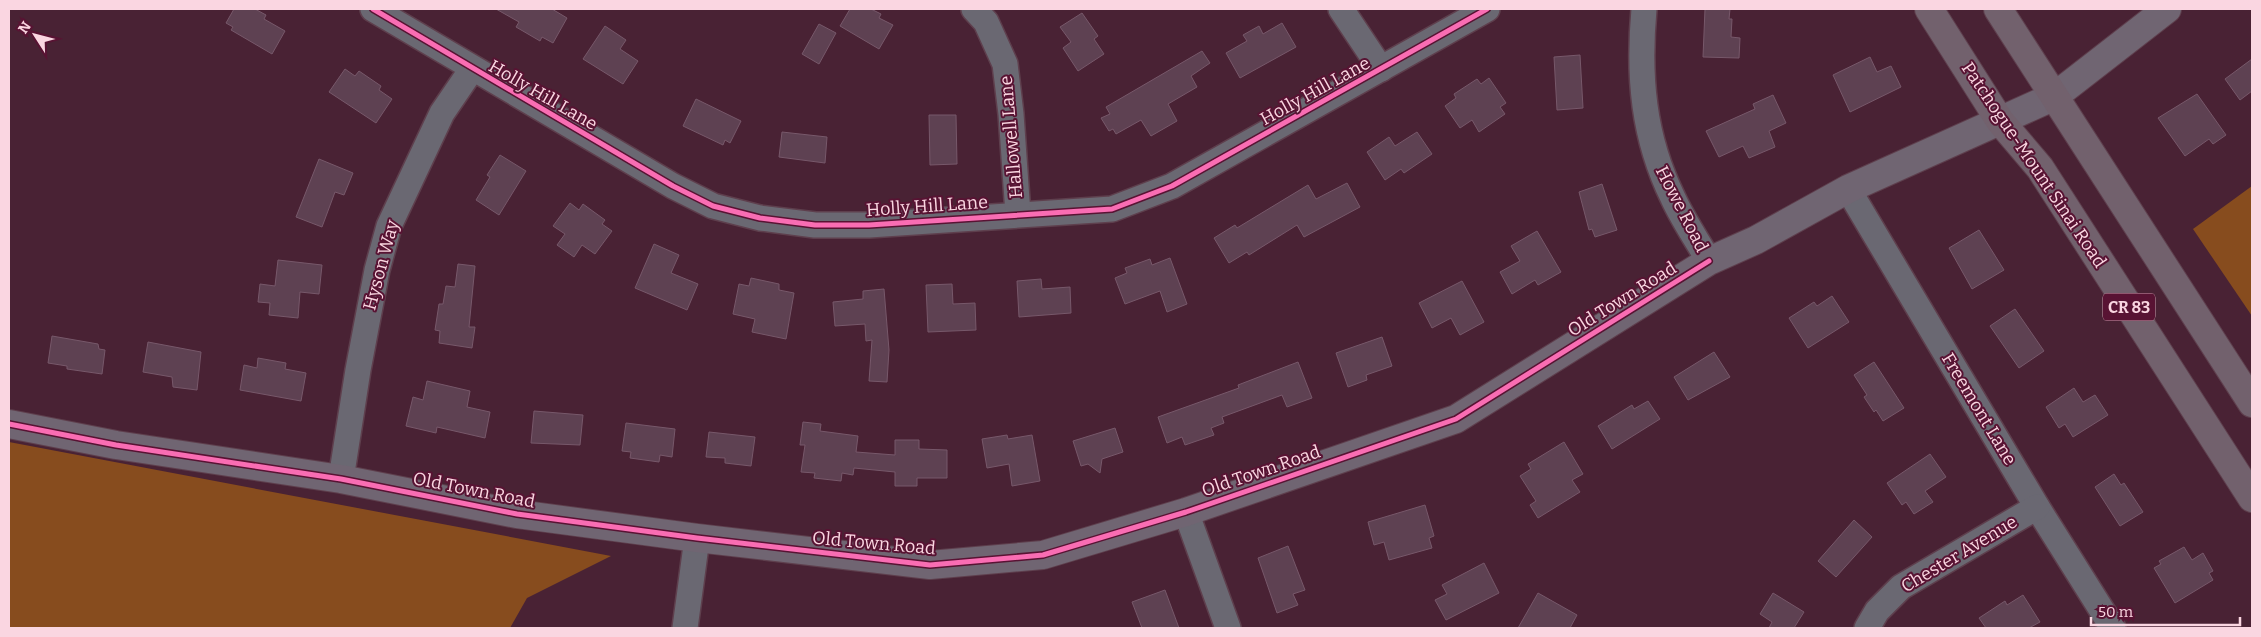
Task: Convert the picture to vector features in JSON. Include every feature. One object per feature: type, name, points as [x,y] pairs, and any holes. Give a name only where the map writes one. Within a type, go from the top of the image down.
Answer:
[{"type":"highway","name":"Patchogue-Mount Sinai Road","points":[[1929,9],[2000,121],[2040,168],[2252,498]]},
{"type":"highway","name":"CR 83","points":[[1998,9],[2252,403]]},
{"type":"main road","name":"Old Town Road","points":[[9,424],[116,445],[341,479],[517,514],[697,538],[930,565],[1044,555],[1186,512],[1456,419],[1710,261],[1756,240],[1848,189],[2055,96],[2167,9]]},
{"type":"street","name":"Holly Hill Lane","points":[[373,9],[673,186],[713,206],[760,218],[814,225],[869,225],[1112,209],[1172,186],[1487,9]]},
{"type":"street","name":"Hallowell Lane","points":[[974,9],[986,22],[1005,64],[1011,114],[1018,214]]},
{"type":"street","points":[[1341,9],[1381,70]]},
{"type":"street","name":"Howe Road","points":[[1644,9],[1640,52],[1641,86],[1648,127],[1658,165],[1673,199],[1710,261]]},
{"type":"street","name":"Hyson Way","points":[[341,479],[359,361],[377,270],[389,226],[442,113],[472,69]]},
{"type":"street","name":"Freemont Lane","points":[[1848,189],[2037,507],[2113,628]]},
{"type":"street","name":"Chester Avenue","points":[[1867,628],[1877,611],[1901,587],[2037,507]]},
{"type":"street","points":[[1186,512],[1228,628]]},
{"type":"street","points":[[686,628],[697,538]]},
{"type":"shaded area","points":[[2252,186],[2252,316],[2193,229]]},
{"type":"shaded area","points":[[9,442],[611,556],[527,598],[510,628],[9,628]]},
{"type":"building","points":[[234,9],[255,9],[266,15],[264,19],[285,31],[272,54],[231,30],[233,27],[226,23]]},
{"type":"building","points":[[496,9],[552,9],[567,18],[553,43],[542,37],[540,41],[516,27],[519,22]]},
{"type":"building","points":[[850,9],[871,9],[881,14],[879,18],[893,25],[879,49],[840,26]]},
{"type":"building","points":[[1705,9],[1730,9],[1729,19],[1732,19],[1731,37],[1740,38],[1739,58],[1703,57]]},
{"type":"building","points":[[1082,13],[1098,36],[1094,39],[1104,54],[1078,71],[1063,48],[1071,42],[1060,27]]},
{"type":"building","points":[[1282,23],[1296,47],[1240,78],[1226,53],[1247,41],[1243,35],[1259,26],[1263,34]]},
{"type":"building","points":[[819,24],[836,33],[819,64],[802,54]]},
{"type":"building","points":[[605,26],[626,40],[620,49],[638,61],[623,84],[583,59]]},
{"type":"building","points":[[1202,51],[1210,63],[1191,76],[1197,87],[1168,104],[1177,121],[1151,136],[1141,120],[1116,134],[1113,129],[1109,131],[1101,118],[1110,114],[1106,107]]},
{"type":"building","points":[[1580,55],[1583,108],[1557,110],[1554,57]]},
{"type":"building","points":[[1870,57],[1877,72],[1891,66],[1901,87],[1850,112],[1833,75]]},
{"type":"building","points":[[2252,59],[2252,91],[2240,100],[2225,79]]},
{"type":"building","points":[[345,69],[355,76],[359,71],[381,86],[379,90],[392,99],[376,123],[329,92]]},
{"type":"building","points":[[1489,78],[1506,103],[1500,107],[1505,114],[1479,132],[1472,120],[1460,128],[1445,106],[1456,98],[1454,94],[1477,79],[1481,84]]},
{"type":"building","points":[[2197,94],[2226,135],[2213,144],[2209,139],[2185,156],[2158,118]]},
{"type":"building","points":[[1773,95],[1786,123],[1769,131],[1775,147],[1749,158],[1743,146],[1719,157],[1706,131],[1755,109],[1753,104]]},
{"type":"building","points":[[696,99],[741,121],[730,143],[725,140],[723,145],[683,126]]},
{"type":"building","points":[[929,115],[956,115],[957,164],[930,165]]},
{"type":"building","points":[[782,132],[827,137],[825,163],[779,157]]},
{"type":"building","points":[[1417,132],[1432,154],[1404,173],[1401,169],[1385,180],[1367,152],[1389,137],[1395,146]]},
{"type":"building","points":[[500,155],[526,171],[499,215],[476,200],[490,177],[487,175]]},
{"type":"building","points":[[319,159],[353,173],[344,195],[335,192],[322,227],[296,217]]},
{"type":"building","points":[[1347,183],[1360,207],[1304,237],[1297,225],[1249,255],[1247,252],[1229,263],[1214,238],[1235,225],[1237,228],[1308,185],[1316,199]]},
{"type":"building","points":[[1602,184],[1617,230],[1595,237],[1592,229],[1589,230],[1579,192]]},
{"type":"building","points":[[570,203],[579,210],[583,204],[605,220],[602,224],[612,231],[595,254],[582,245],[574,257],[557,245],[565,234],[553,226]]},
{"type":"building","points":[[1979,230],[2004,270],[1972,289],[1949,248]]},
{"type":"building","points":[[1537,231],[1561,272],[1538,285],[1535,280],[1512,294],[1500,272],[1520,261],[1511,246]]},
{"type":"building","points":[[654,244],[679,255],[671,273],[698,284],[687,310],[635,288]]},
{"type":"building","points":[[1170,258],[1187,304],[1167,312],[1160,291],[1125,304],[1115,278],[1127,273],[1125,268],[1150,259],[1152,265]]},
{"type":"building","points":[[278,260],[322,265],[319,294],[300,292],[298,318],[269,315],[270,303],[258,302],[260,284],[275,286]]},
{"type":"building","points":[[458,264],[475,266],[469,327],[475,327],[472,348],[439,343],[440,331],[435,330],[439,304],[443,304],[446,286],[455,287]]},
{"type":"building","points":[[751,278],[779,284],[779,290],[794,293],[786,339],[752,332],[755,319],[733,314],[739,284],[749,286]]},
{"type":"building","points":[[1041,279],[1042,289],[1070,287],[1071,313],[1019,317],[1017,281]]},
{"type":"building","points":[[1462,281],[1484,322],[1460,335],[1451,318],[1432,328],[1419,303]]},
{"type":"building","points":[[952,284],[953,304],[975,303],[976,330],[928,332],[926,285]]},
{"type":"building","points":[[884,289],[889,350],[887,382],[869,381],[872,340],[866,341],[865,324],[835,326],[833,302],[863,299],[863,291]]},
{"type":"building","points":[[1832,296],[1849,322],[1808,348],[1789,318],[1814,302],[1817,306]]},
{"type":"building","points":[[2015,309],[2044,351],[2019,368],[1990,326]]},
{"type":"building","points":[[52,336],[98,344],[99,349],[105,350],[102,374],[67,369],[67,366],[48,363]]},
{"type":"building","points":[[1382,337],[1392,366],[1366,375],[1367,380],[1348,387],[1336,353]]},
{"type":"building","points":[[148,342],[201,352],[197,390],[173,387],[172,377],[143,372]]},
{"type":"building","points":[[1714,352],[1730,377],[1688,400],[1674,377]]},
{"type":"building","points":[[258,358],[286,363],[285,369],[306,373],[301,401],[240,390],[244,365],[257,368]]},
{"type":"building","points":[[1298,362],[1312,398],[1287,407],[1282,395],[1222,417],[1224,423],[1211,428],[1214,435],[1185,445],[1182,437],[1167,443],[1158,417],[1239,388],[1238,385]]},
{"type":"building","points":[[1874,362],[1904,408],[1883,421],[1864,397],[1867,395],[1854,375]]},
{"type":"building","points":[[427,381],[470,391],[467,407],[490,412],[485,438],[437,427],[436,433],[406,426],[413,397],[423,400]]},
{"type":"building","points":[[2074,388],[2083,402],[2095,395],[2108,415],[2073,437],[2065,424],[2059,428],[2046,407]]},
{"type":"building","points":[[1648,401],[1660,419],[1612,449],[1598,426],[1632,405],[1634,409]]},
{"type":"building","points":[[534,411],[583,415],[580,445],[531,443]]},
{"type":"building","points":[[803,422],[821,424],[820,431],[858,436],[856,452],[895,455],[895,440],[919,440],[919,449],[947,450],[947,478],[917,478],[917,486],[895,486],[895,472],[854,468],[853,475],[842,473],[841,481],[814,478],[815,473],[801,472],[805,445],[800,445]]},
{"type":"building","points":[[626,423],[675,429],[672,457],[660,455],[659,462],[630,458],[631,452],[622,451]]},
{"type":"building","points":[[1115,428],[1123,452],[1102,459],[1100,473],[1088,464],[1081,466],[1073,441]]},
{"type":"building","points":[[709,432],[755,437],[751,466],[725,463],[725,458],[706,457]]},
{"type":"building","points":[[1007,435],[1008,439],[1032,435],[1040,481],[1012,486],[1009,464],[987,468],[982,439]]},
{"type":"building","points":[[1564,442],[1583,474],[1572,480],[1580,492],[1538,518],[1530,505],[1536,501],[1520,476],[1531,469],[1528,464]]},
{"type":"building","points":[[1930,454],[1946,477],[1925,491],[1933,502],[1914,514],[1906,502],[1902,505],[1887,483]]},
{"type":"building","points":[[2114,474],[2121,485],[2124,483],[2143,512],[2120,526],[2095,487]]},
{"type":"building","points":[[1425,505],[1434,536],[1429,538],[1432,548],[1389,560],[1384,542],[1374,545],[1368,522]]},
{"type":"building","points":[[1854,520],[1872,537],[1836,577],[1818,561]]},
{"type":"building","points":[[1288,546],[1305,590],[1293,594],[1298,605],[1277,613],[1258,558]]},
{"type":"building","points":[[2184,547],[2192,560],[2203,553],[2213,571],[2209,573],[2213,580],[2175,603],[2154,568],[2161,564],[2159,561]]},
{"type":"building","points":[[1484,563],[1499,593],[1446,620],[1435,600],[1447,594],[1442,585]]},
{"type":"building","points":[[1165,590],[1179,628],[1142,628],[1132,602]]},
{"type":"building","points":[[1538,593],[1577,615],[1570,628],[1518,628]]},
{"type":"building","points":[[1773,593],[1804,612],[1794,628],[1769,628],[1772,622],[1760,614]]},
{"type":"building","points":[[2023,595],[2040,622],[2029,628],[1986,628],[1979,618],[2005,601],[2007,605]]},
{"type":"cycle path","points":[[373,9],[673,186],[713,206],[760,218],[815,225],[869,225],[1112,209],[1172,186],[1487,9]]},
{"type":"cycle path","points":[[9,424],[116,445],[341,479],[517,514],[697,538],[930,565],[1043,555],[1186,512],[1456,419],[1709,261]]}]
